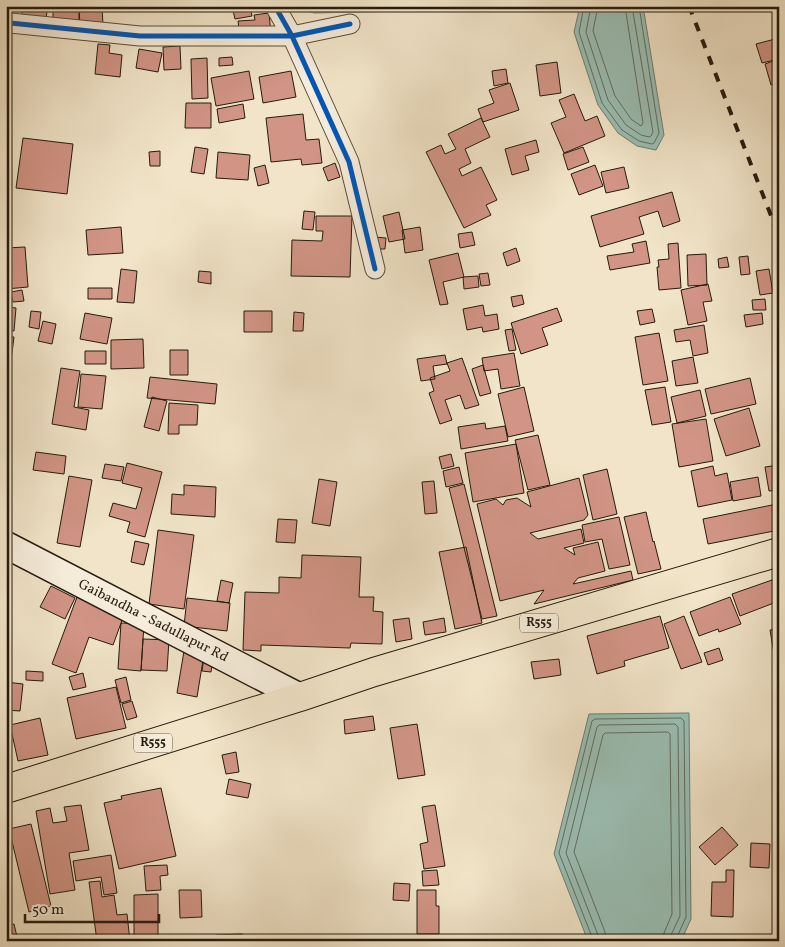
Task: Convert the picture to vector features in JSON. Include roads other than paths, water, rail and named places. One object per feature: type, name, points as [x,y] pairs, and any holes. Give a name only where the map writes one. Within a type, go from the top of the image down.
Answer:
[{"type":"main road","name":"Gaibandha - Sadullapur Rd","points":[[6,545],[300,697]]},
{"type":"main road","name":"R555","points":[[6,789],[374,672],[779,552]]},
{"type":"street","points":[[275,6],[292,36],[349,162],[375,269]]},
{"type":"street","points":[[7,22],[140,36],[292,36],[350,24]]},
{"type":"water","points":[[293,6],[403,6],[398,11],[314,13]]},
{"type":"water","points":[[580,6],[643,6],[664,135],[656,150],[637,146],[618,133],[598,105],[574,32]]},
{"type":"water","points":[[689,713],[691,919],[681,941],[588,941],[554,854],[589,714]]},
{"type":"railway","points":[[689,6],[779,236]]}]
